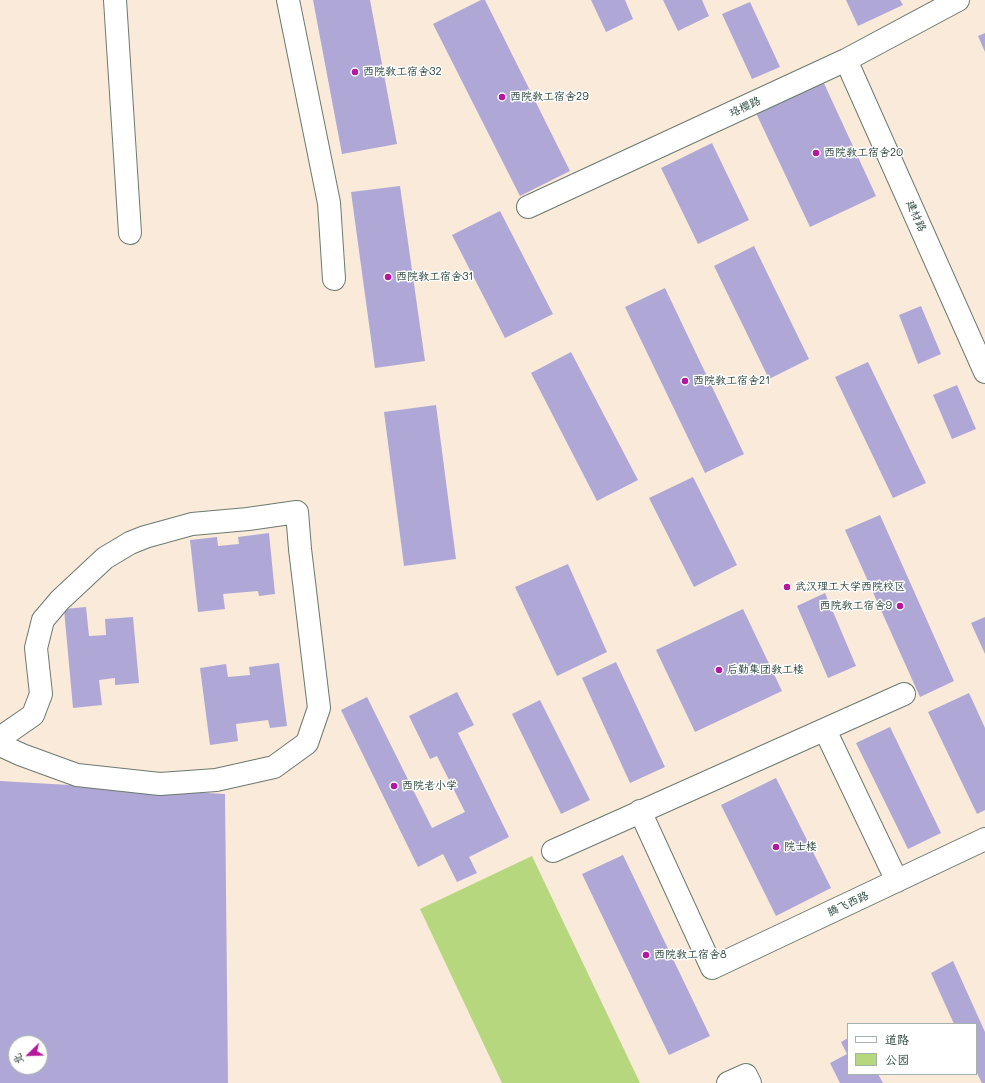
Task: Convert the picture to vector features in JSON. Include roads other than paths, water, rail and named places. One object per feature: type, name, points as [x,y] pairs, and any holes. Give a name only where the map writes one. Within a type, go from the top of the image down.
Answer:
[{"type":"street","points":[[115,0],[130,233]]},
{"type":"street","points":[[288,0],[329,203],[334,279]]},
{"type":"street","name":"珞樱路","points":[[528,207],[846,60],[958,0]]},
{"type":"street","name":"建材路","points":[[846,60],[985,372]]},
{"type":"street","points":[[0,738],[33,715],[41,694],[36,648],[43,620],[60,600],[105,558],[130,543],[145,537],[192,524],[248,519],[297,512],[319,708],[307,743],[274,767],[216,780],[160,784],[77,774],[22,755],[0,745]]},
{"type":"street","points":[[553,851],[904,694]]},
{"type":"street","points":[[825,730],[896,881]]},
{"type":"street","name":"腾飞西路","points":[[640,811],[712,968],[985,839]]},
{"type":"street","points":[[728,1083],[746,1075],[750,1083]]},
{"type":"place","name":"西院教工宿舍32","points":[[355,72]]},
{"type":"place","name":"西院教工宿舍29","points":[[502,97]]},
{"type":"place","name":"西院教工宿舍20","points":[[816,153]]},
{"type":"place","name":"西院教工宿舍31","points":[[388,277]]},
{"type":"place","name":"西院教工宿舍21","points":[[685,381]]},
{"type":"place","name":"武汉理工大学西院校区","points":[[787,587]]},
{"type":"place","name":"西院教工宿舍9","points":[[900,606]]},
{"type":"place","name":"后勤集团教工楼","points":[[719,670]]},
{"type":"place","name":"西院老小学","points":[[394,786]]},
{"type":"place","name":"院士楼","points":[[776,847]]},
{"type":"place","name":"西院教工宿舍8","points":[[646,955]]}]
